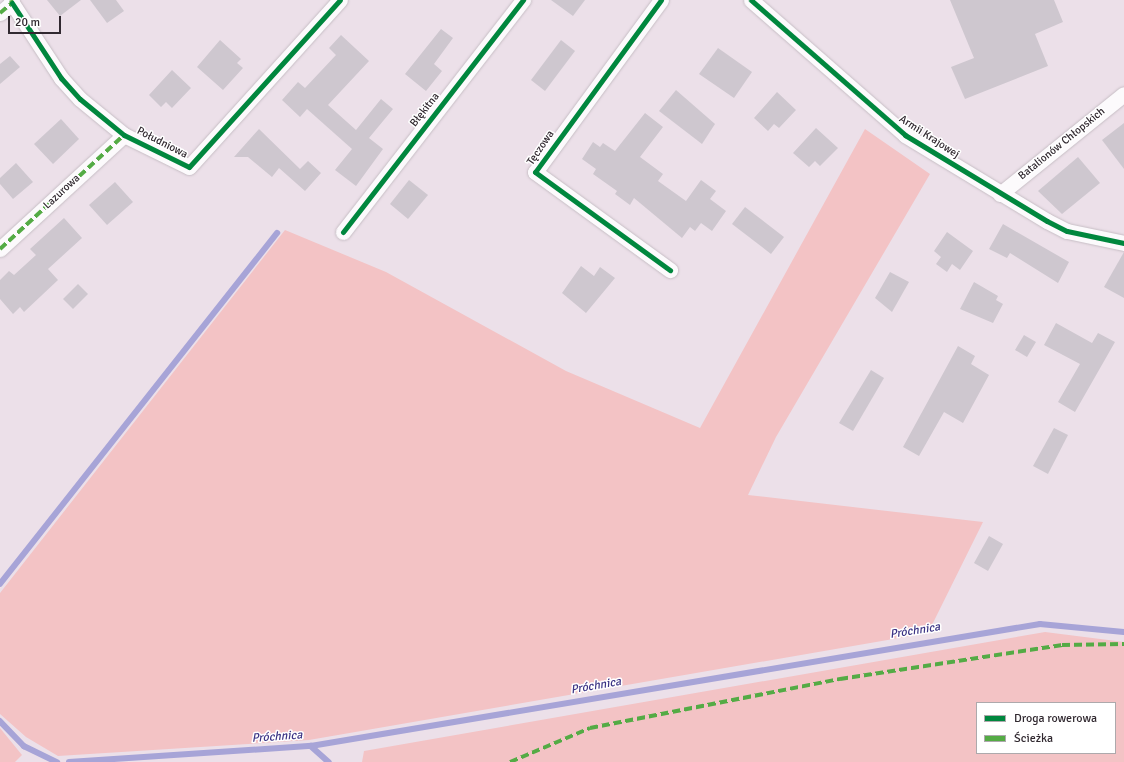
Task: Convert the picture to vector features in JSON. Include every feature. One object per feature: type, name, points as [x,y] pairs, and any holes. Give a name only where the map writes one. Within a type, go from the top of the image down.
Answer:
[{"type":"street","name":"Południowa","points":[[11,2],[70,89],[124,135],[189,167],[340,0]]},
{"type":"street","name":"Błękitna","points":[[343,232],[523,0]]},
{"type":"street","name":"Tęczowa","points":[[661,0],[535,172],[670,270]]},
{"type":"street","name":"Armii Krajowej","points":[[751,0],[905,135],[1000,194],[1068,231],[1124,243]]},
{"type":"street","points":[[0,13],[11,2]]},
{"type":"street","name":"Batalionów Chłopskich","points":[[1000,194],[1124,94]]},
{"type":"street","name":"Lazurowa","points":[[0,249],[124,135]]},
{"type":"shaded area","points":[[865,129],[930,174],[776,437],[748,495],[983,522],[928,633],[309,740],[58,756],[26,737],[0,714],[0,593],[285,230],[386,272],[566,371],[700,428]]},
{"type":"shaded area","points":[[1045,632],[1124,642],[1124,762],[362,762],[364,751]]},
{"type":"shaded area","points":[[0,728],[22,755],[15,762],[0,762]]},
{"type":"building","points":[[47,0],[81,0],[60,16]]},
{"type":"building","points":[[90,0],[116,0],[124,11],[107,23]]},
{"type":"building","points":[[551,0],[585,0],[573,16]]},
{"type":"building","points":[[950,0],[1054,0],[1063,22],[1035,34],[1048,66],[965,99],[951,67],[974,58]]},
{"type":"building","points":[[441,29],[453,38],[434,64],[442,71],[426,91],[405,74]]},
{"type":"building","points":[[341,35],[369,61],[328,105],[356,130],[381,99],[393,109],[369,138],[383,149],[356,186],[335,170],[352,149],[307,109],[300,117],[282,100],[298,82],[305,88],[336,55],[329,48]]},
{"type":"building","points":[[220,40],[241,59],[237,63],[243,68],[223,90],[197,67]]},
{"type":"building","points":[[561,40],[575,51],[545,91],[531,80]]},
{"type":"building","points":[[718,48],[752,72],[734,98],[699,74]]},
{"type":"building","points":[[10,56],[20,67],[0,84],[0,64]]},
{"type":"building","points":[[172,70],[191,88],[172,108],[166,102],[161,107],[149,95]]},
{"type":"building","points":[[676,90],[715,124],[702,144],[659,111]]},
{"type":"building","points":[[777,92],[796,110],[779,128],[774,124],[768,131],[754,118]]},
{"type":"building","points":[[645,113],[663,127],[640,157],[663,174],[658,181],[686,201],[701,180],[716,191],[710,199],[726,211],[712,231],[701,223],[695,231],[690,227],[682,238],[634,198],[630,205],[615,194],[617,191],[593,174],[596,169],[582,159],[593,142],[600,147],[603,143],[615,151]]},
{"type":"building","points":[[61,119],[79,139],[53,164],[34,144]]},
{"type":"building","points":[[1124,123],[1124,169],[1102,140]]},
{"type":"building","points":[[816,128],[838,148],[820,166],[815,161],[809,167],[793,153]]},
{"type":"building","points":[[259,129],[300,169],[308,161],[321,173],[305,191],[279,168],[272,177],[248,157],[234,157]]},
{"type":"building","points":[[1078,157],[1100,183],[1062,214],[1038,191]]},
{"type":"building","points":[[16,163],[33,182],[13,199],[0,184],[0,178]]},
{"type":"building","points":[[409,180],[428,195],[408,219],[390,204]]},
{"type":"building","points":[[115,182],[133,202],[107,225],[89,205]]},
{"type":"building","points":[[745,207],[784,237],[771,254],[732,224]]},
{"type":"building","points":[[64,218],[82,238],[48,269],[58,280],[24,312],[20,307],[13,314],[0,299],[0,280],[9,271],[14,275],[36,255],[30,249]]},
{"type":"building","points":[[1003,224],[1069,262],[1058,283],[1010,253],[1007,258],[989,249]]},
{"type":"building","points":[[947,232],[973,251],[960,270],[952,264],[947,272],[936,264],[941,257],[934,251]]},
{"type":"building","points":[[1124,252],[1124,298],[1104,287]]},
{"type":"building","points":[[581,266],[594,276],[600,267],[615,278],[586,313],[562,293]]},
{"type":"building","points":[[890,272],[909,282],[892,312],[875,298]]},
{"type":"building","points":[[974,282],[998,296],[996,300],[1003,304],[993,323],[960,309]]},
{"type":"building","points":[[78,284],[88,294],[73,309],[63,299]]},
{"type":"building","points":[[1056,323],[1092,343],[1098,333],[1115,342],[1075,412],[1058,402],[1080,364],[1044,345]]},
{"type":"building","points":[[1024,335],[1036,342],[1027,357],[1015,350]]},
{"type":"building","points":[[958,346],[975,356],[971,364],[989,375],[963,423],[944,412],[919,456],[903,447]]},
{"type":"building","points":[[871,370],[884,378],[853,431],[839,423]]},
{"type":"building","points":[[1054,428],[1068,435],[1048,474],[1033,466]]},
{"type":"building","points":[[989,536],[1003,544],[988,571],[974,563]]},
{"type":"waterway","points":[[0,584],[277,233]]},
{"type":"waterway","name":"Próchnica","points":[[69,762],[311,746],[1040,624],[1124,632]]},
{"type":"waterway","name":"Próchnica","points":[[0,721],[24,746],[57,762]]},
{"type":"waterway","points":[[311,746],[329,762]]},
{"type":"marked path","points":[[0,13],[12,3],[11,0]]},
{"type":"marked path","points":[[0,249],[124,135]]},
{"type":"marked path","points":[[510,762],[590,728],[840,679],[1062,645],[1124,644]]},
{"type":"cycle path","points":[[12,3],[61,78],[80,99],[124,135],[189,167],[340,0]]},
{"type":"cycle path","points":[[343,232],[523,0]]},
{"type":"cycle path","points":[[661,0],[535,172],[670,270]]},
{"type":"cycle path","points":[[751,0],[905,135],[1047,221],[1067,231],[1124,243]]}]
